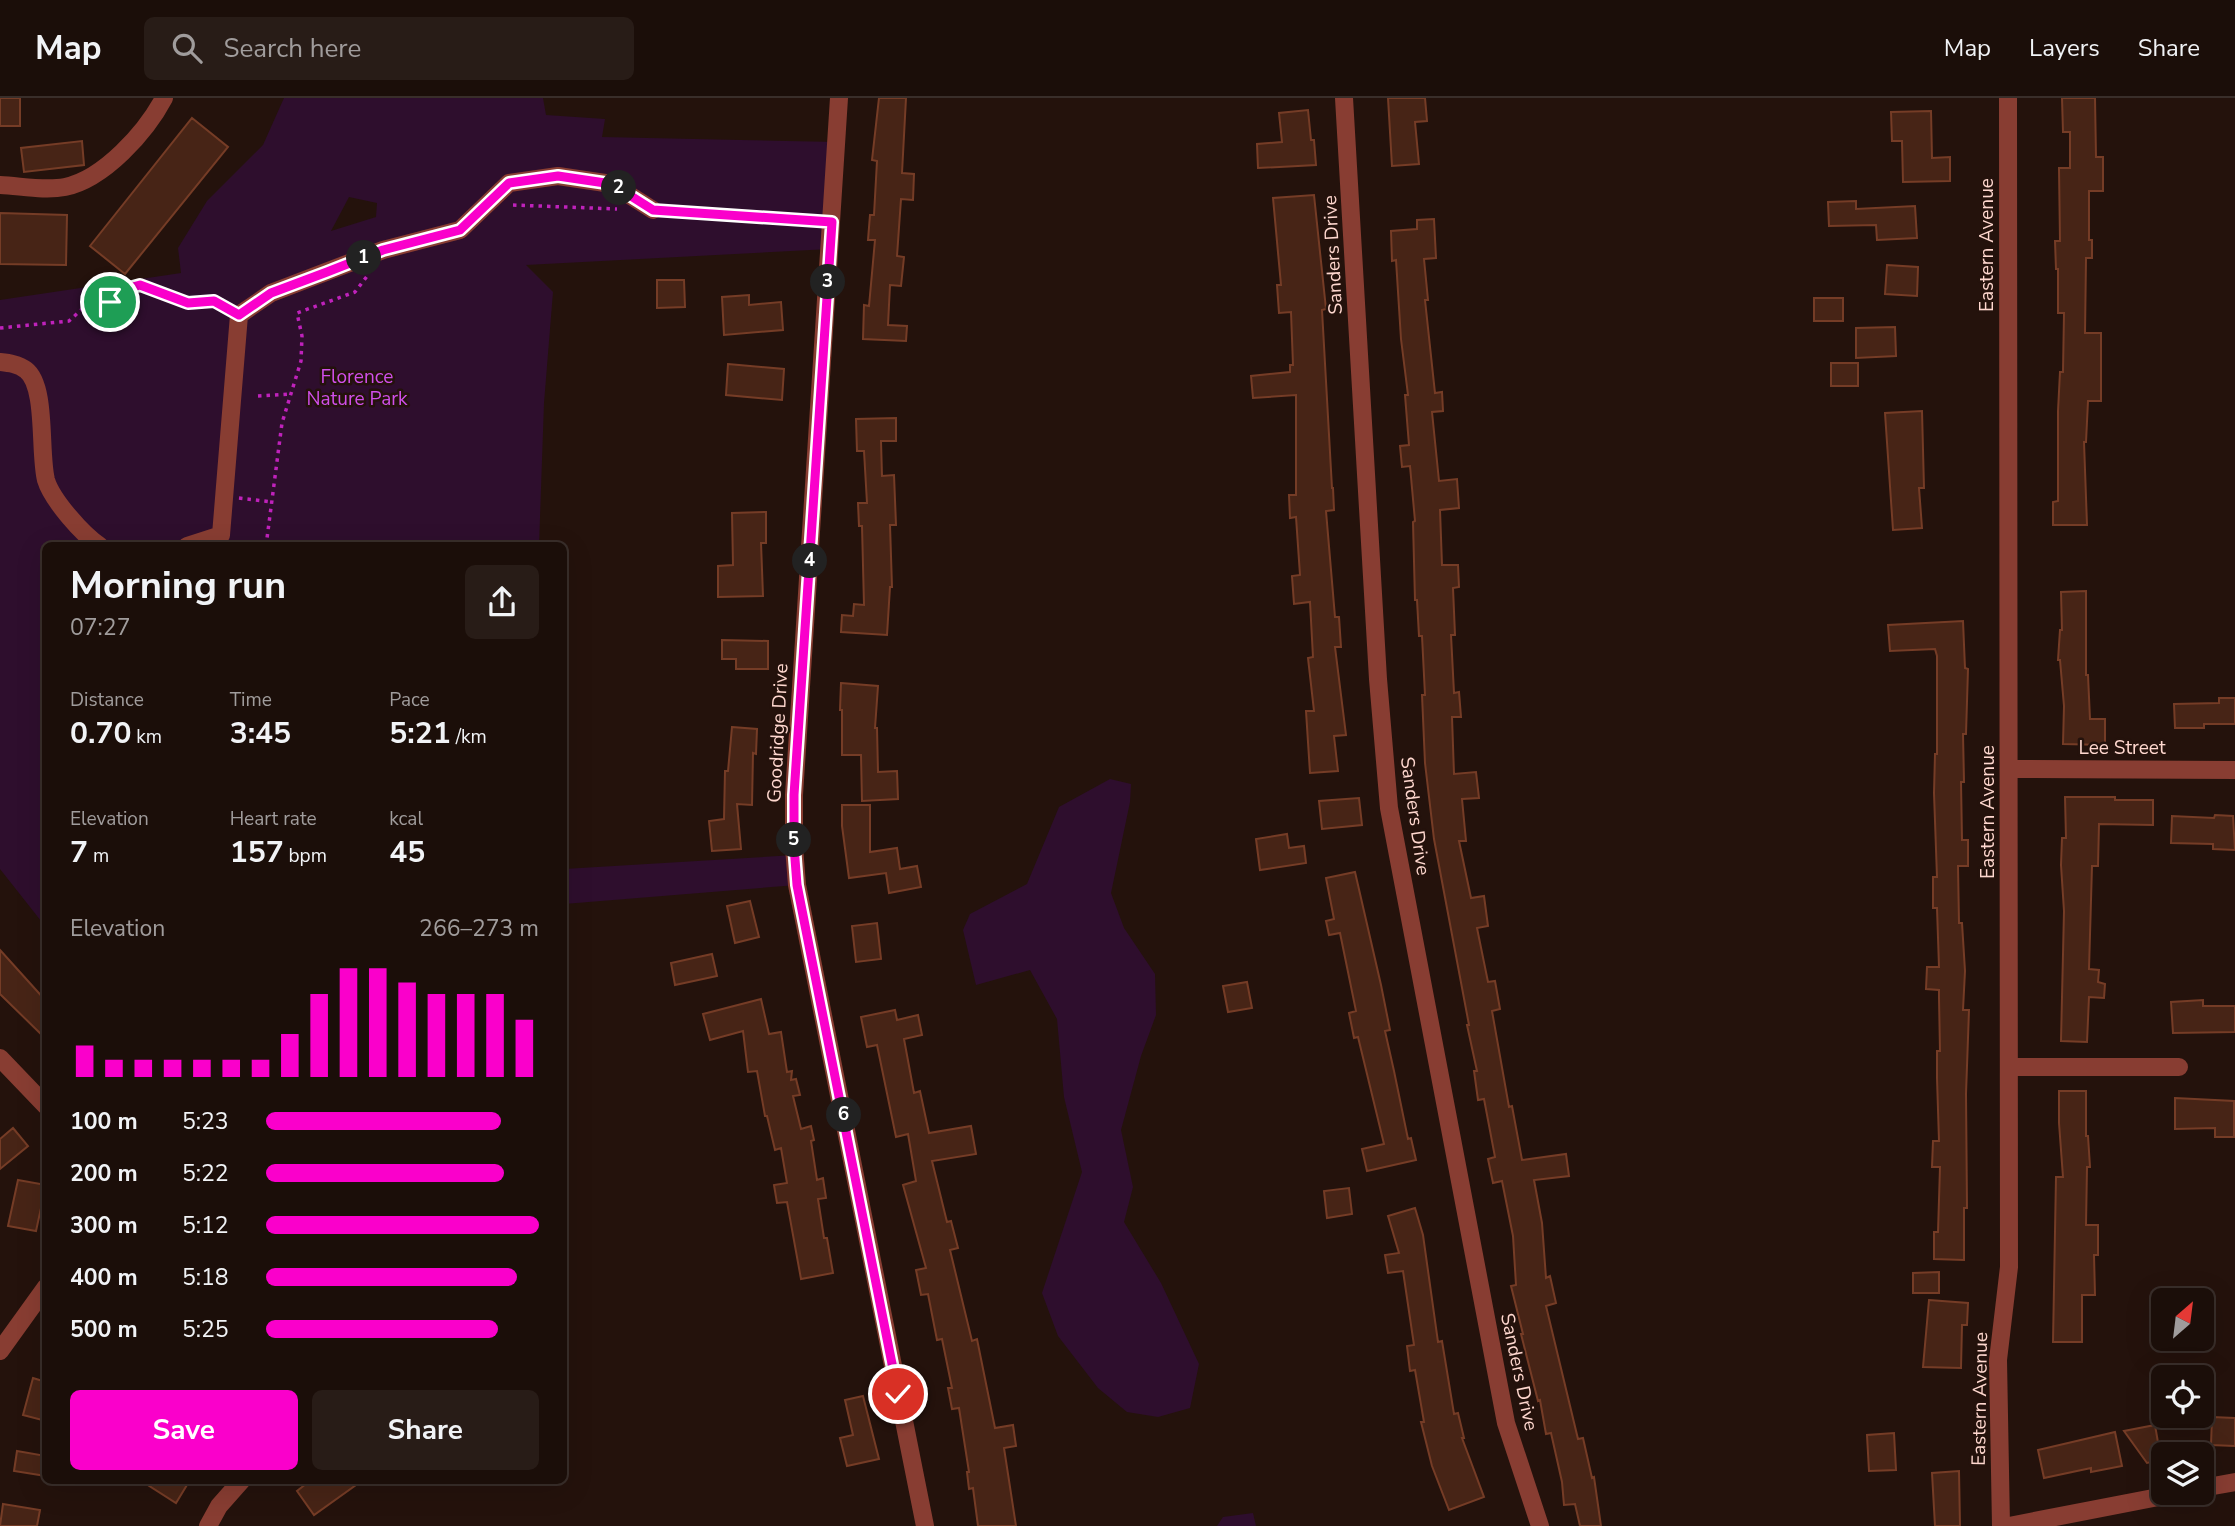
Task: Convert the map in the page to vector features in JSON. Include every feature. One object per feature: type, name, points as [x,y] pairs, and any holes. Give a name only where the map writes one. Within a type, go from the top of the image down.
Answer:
[{"type":"street","points":[[0,185],[65,187],[100,172],[142,129],[164,98]]},
{"type":"street","name":"Goodridge Drive","points":[[839,98],[794,795],[794,846],[797,885],[806,933],[925,1526]]},
{"type":"street","name":"Sanders Drive","points":[[1344,98],[1378,679],[1389,808],[1506,1423],[1540,1526]]},
{"type":"street","name":"Eastern Avenue","points":[[2001,1526],[1998,1360],[2009,1267],[2010,1067],[2008,98]]},
{"type":"street","points":[[222,540],[239,315],[271,293],[383,250],[460,230],[509,183],[558,176],[612,184],[653,210]]},
{"type":"street","points":[[0,362],[27,370],[34,380],[38,397],[43,464],[52,495],[94,542]]},
{"type":"street","name":"Lee Street","points":[[2009,769],[2235,770]]},
{"type":"street","points":[[0,1058],[42,1102]]},
{"type":"street","points":[[2010,1067],[2179,1067]]},
{"type":"street","points":[[0,1351],[42,1293]]},
{"type":"street","points":[[2214,1486],[2235,1482]]},
{"type":"street","points":[[208,1526],[219,1506],[238,1484]]},
{"type":"street","points":[[2009,1526],[2151,1498]]},
{"type":"path","points":[[503,204],[653,210],[832,222]]},
{"type":"path","points":[[267,542],[282,423],[301,361],[302,336],[297,313],[355,292],[375,267]]},
{"type":"path","points":[[0,328],[68,321],[81,310],[110,302],[122,290],[140,285],[188,303],[214,301],[239,315]]},
{"type":"path","points":[[258,396],[290,394]]},
{"type":"path","points":[[238,497],[272,502]]},
{"type":"green space","name":"Florence Nature Park","points":[[284,98],[543,98],[546,115],[605,119],[602,137],[837,142],[830,249],[526,265],[553,292],[544,403],[539,542],[42,542],[42,922],[0,869],[0,300],[181,273],[178,248],[207,201],[263,145]],"holes":[[[349,197],[377,203],[376,217],[331,231]]]},
{"type":"green space","points":[[1110,779],[1131,784],[1130,802],[1111,893],[1124,928],[1155,974],[1156,1015],[1141,1056],[1121,1130],[1133,1187],[1124,1222],[1161,1283],[1199,1364],[1190,1408],[1158,1417],[1127,1412],[1098,1388],[1058,1336],[1042,1293],[1082,1172],[1064,1097],[1057,1019],[1030,970],[976,985],[963,930],[970,914],[1027,884],[1059,807]]},
{"type":"green space","points":[[795,855],[797,885],[567,904],[567,869]]},
{"type":"green space","points":[[1253,1513],[1256,1526],[1217,1526],[1223,1517]]},
{"type":"building","points":[[0,98],[20,98],[20,126],[0,126]]},
{"type":"building","points":[[879,98],[906,98],[902,173],[914,174],[913,200],[901,199],[897,256],[904,257],[901,286],[890,285],[888,325],[907,326],[906,341],[863,339],[864,305],[869,306],[875,240],[868,240],[870,215],[874,215],[877,161],[872,160]]},
{"type":"building","points":[[1388,98],[1425,98],[1427,121],[1415,122],[1419,164],[1392,166]]},
{"type":"building","points":[[2062,98],[2095,98],[2096,157],[2103,157],[2103,191],[2089,191],[2089,240],[2092,240],[2092,258],[2086,258],[2085,333],[2101,333],[2101,401],[2088,401],[2084,442],[2087,525],[2053,525],[2053,502],[2058,501],[2058,411],[2060,372],[2063,372],[2064,313],[2058,313],[2055,241],[2060,241],[2059,168],[2070,168],[2070,132],[2063,132]]},
{"type":"building","points":[[1308,110],[1316,165],[1258,168],[1257,144],[1282,142],[1279,113]]},
{"type":"building","points":[[1931,111],[1932,158],[1950,157],[1950,181],[1903,182],[1902,141],[1892,141],[1891,112]]},
{"type":"building","points":[[192,118],[228,147],[125,274],[90,246]]},
{"type":"building","points":[[82,141],[84,165],[24,172],[21,148]]},
{"type":"building","points":[[1314,195],[1326,309],[1322,310],[1334,510],[1326,511],[1335,617],[1339,617],[1341,647],[1335,647],[1346,735],[1334,736],[1338,771],[1310,773],[1306,711],[1314,711],[1308,658],[1313,657],[1310,602],[1294,604],[1292,576],[1300,575],[1296,517],[1290,518],[1289,495],[1296,495],[1296,395],[1253,398],[1251,376],[1290,372],[1290,365],[1293,365],[1291,312],[1279,313],[1277,285],[1281,285],[1273,198]]},
{"type":"building","points":[[1856,201],[1856,209],[1915,206],[1917,238],[1877,240],[1876,225],[1829,226],[1828,202]]},
{"type":"building","points":[[0,213],[67,215],[66,265],[0,264]]},
{"type":"building","points":[[1434,219],[1436,258],[1424,259],[1428,300],[1425,300],[1435,393],[1442,392],[1443,411],[1432,412],[1439,481],[1457,479],[1459,508],[1440,510],[1442,565],[1458,565],[1459,587],[1453,588],[1455,635],[1451,635],[1454,693],[1459,692],[1461,717],[1452,717],[1454,774],[1476,772],[1479,798],[1462,799],[1466,841],[1459,841],[1471,898],[1484,896],[1488,926],[1477,928],[1488,982],[1495,981],[1500,1009],[1492,1011],[1509,1107],[1512,1106],[1522,1160],[1566,1154],[1569,1176],[1534,1180],[1542,1223],[1546,1278],[1550,1276],[1556,1303],[1546,1306],[1578,1439],[1583,1438],[1592,1478],[1594,1477],[1601,1526],[1580,1526],[1575,1504],[1564,1505],[1562,1482],[1551,1433],[1546,1434],[1540,1400],[1538,1401],[1521,1334],[1511,1286],[1516,1285],[1513,1236],[1502,1181],[1493,1183],[1488,1159],[1495,1157],[1484,1099],[1478,1100],[1474,1071],[1477,1071],[1434,839],[1425,763],[1422,636],[1419,636],[1415,600],[1415,521],[1410,466],[1402,467],[1400,446],[1409,445],[1405,395],[1408,395],[1391,231],[1417,229],[1417,220]]},
{"type":"building","points":[[1887,265],[1918,267],[1917,296],[1885,294]]},
{"type":"building","points":[[657,280],[684,280],[685,307],[657,308]]},
{"type":"building","points":[[749,295],[749,305],[781,302],[783,330],[724,335],[722,297]]},
{"type":"building","points":[[1814,298],[1843,298],[1843,321],[1814,321]]},
{"type":"building","points":[[1895,327],[1896,356],[1856,358],[1856,328]]},
{"type":"building","points":[[1831,363],[1858,363],[1858,386],[1831,386]]},
{"type":"building","points":[[728,364],[784,369],[782,400],[726,395]]},
{"type":"building","points":[[1922,411],[1924,488],[1919,488],[1922,528],[1893,530],[1885,413]]},
{"type":"building","points":[[896,418],[896,441],[881,441],[882,476],[894,475],[896,525],[890,525],[892,587],[887,635],[841,632],[842,615],[853,616],[854,604],[864,605],[862,526],[859,526],[858,503],[867,503],[864,451],[857,451],[856,419]]},
{"type":"building","points":[[766,512],[766,543],[761,543],[763,596],[718,597],[718,566],[733,565],[732,513]]},
{"type":"building","points":[[2086,591],[2086,675],[2090,719],[2105,719],[2105,745],[2063,744],[2064,706],[2058,660],[2062,630],[2061,592]]},
{"type":"building","points":[[1963,621],[1965,668],[1968,669],[1966,734],[1963,734],[1964,782],[1961,782],[1962,840],[1968,840],[1968,866],[1958,866],[1959,923],[1962,923],[1965,971],[1963,1010],[1969,1010],[1964,1260],[1934,1259],[1934,1232],[1938,1232],[1940,1167],[1932,1167],[1933,1141],[1939,1141],[1939,990],[1926,989],[1927,967],[1939,967],[1937,908],[1933,908],[1933,877],[1937,877],[1934,793],[1937,754],[1937,656],[1935,649],[1890,651],[1888,625]]},
{"type":"building","points":[[722,640],[768,641],[768,669],[736,669],[736,659],[722,659]]},
{"type":"building","points":[[841,683],[878,686],[875,728],[878,772],[897,771],[898,799],[862,801],[861,755],[842,755]]},
{"type":"building","points":[[2219,698],[2235,698],[2235,724],[2175,728],[2174,704],[2219,703]]},
{"type":"building","points":[[732,727],[757,729],[756,754],[753,753],[752,805],[737,804],[741,849],[712,851],[709,821],[724,819],[725,771],[728,771]]},
{"type":"building","points":[[2065,797],[2153,800],[2153,825],[2099,824],[2098,866],[2092,866],[2089,969],[2099,970],[2098,982],[2105,984],[2104,998],[2089,997],[2087,1042],[2061,1041],[2064,911],[2061,865],[2062,838],[2066,838]]},
{"type":"building","points":[[1359,798],[1362,825],[1322,829],[1319,801]]},
{"type":"building","points":[[842,805],[870,805],[870,852],[897,848],[900,869],[917,866],[921,887],[889,893],[886,873],[849,878]]},
{"type":"building","points":[[2215,815],[2233,816],[2235,850],[2213,849],[2213,844],[2171,843],[2172,816],[2214,818]]},
{"type":"building","points":[[1287,834],[1289,848],[1304,846],[1306,863],[1260,870],[1256,839]]},
{"type":"building","points":[[1355,872],[1390,1030],[1385,1031],[1408,1139],[1411,1138],[1416,1160],[1367,1171],[1362,1149],[1384,1144],[1358,1037],[1354,1038],[1349,1013],[1356,1011],[1340,933],[1329,935],[1326,921],[1334,919],[1326,878]]},
{"type":"building","points":[[750,901],[759,937],[735,943],[727,906]]},
{"type":"building","points":[[877,923],[881,959],[856,962],[852,926]]},
{"type":"building","points":[[0,950],[42,997],[42,1035],[0,994]]},
{"type":"building","points":[[712,954],[717,976],[675,985],[671,963]]},
{"type":"building","points":[[1247,982],[1252,1008],[1228,1012],[1223,986]]},
{"type":"building","points":[[761,999],[769,1034],[781,1032],[787,1072],[792,1071],[791,1080],[796,1079],[800,1095],[793,1096],[801,1129],[811,1126],[817,1180],[823,1178],[826,1198],[818,1199],[833,1273],[801,1279],[787,1202],[777,1203],[774,1185],[787,1183],[781,1148],[775,1150],[765,1116],[757,1071],[748,1072],[743,1031],[710,1040],[703,1014]]},
{"type":"building","points":[[2203,1000],[2203,1006],[2235,1006],[2235,1032],[2173,1033],[2171,1002]]},
{"type":"building","points":[[895,1010],[897,1020],[918,1015],[922,1035],[904,1039],[914,1093],[920,1091],[929,1133],[971,1126],[976,1154],[932,1161],[947,1222],[951,1221],[958,1248],[950,1250],[972,1341],[977,1339],[995,1428],[1013,1425],[1016,1446],[1004,1448],[1016,1526],[978,1526],[973,1488],[969,1489],[959,1408],[952,1409],[948,1388],[952,1388],[942,1339],[937,1340],[928,1294],[921,1295],[916,1270],[926,1268],[903,1185],[916,1181],[908,1134],[896,1137],[877,1045],[867,1047],[861,1017]]},
{"type":"building","points":[[2059,1091],[2086,1091],[2086,1136],[2090,1167],[2087,1167],[2086,1225],[2098,1225],[2098,1255],[2094,1255],[2095,1295],[2082,1295],[2082,1342],[2053,1342],[2056,1177],[2063,1177]]},
{"type":"building","points":[[2175,1098],[2234,1101],[2234,1137],[2215,1137],[2215,1128],[2175,1129]]},
{"type":"building","points":[[13,1128],[28,1146],[0,1169],[0,1139]]},
{"type":"building","points":[[18,1180],[42,1184],[42,1203],[36,1231],[8,1226]]},
{"type":"building","points":[[1349,1188],[1352,1214],[1327,1218],[1324,1191]]},
{"type":"building","points":[[1415,1208],[1423,1235],[1438,1342],[1442,1341],[1454,1414],[1458,1413],[1462,1438],[1484,1497],[1449,1510],[1432,1466],[1421,1422],[1424,1422],[1415,1370],[1410,1371],[1407,1346],[1414,1345],[1403,1271],[1388,1273],[1385,1255],[1399,1253],[1388,1216]]},
{"type":"building","points":[[1939,1272],[1939,1293],[1913,1293],[1913,1273]]},
{"type":"building","points":[[1929,1300],[1968,1303],[1967,1325],[1962,1325],[1961,1368],[1923,1367]]},
{"type":"building","points":[[33,1378],[42,1381],[42,1420],[23,1415]]},
{"type":"building","points":[[863,1396],[879,1459],[847,1466],[840,1438],[853,1435],[845,1400]]},
{"type":"building","points":[[2214,1417],[2235,1418],[2235,1446],[2214,1445],[2214,1442],[2211,1442]]},
{"type":"building","points":[[2151,1426],[2156,1428],[2158,1442],[2151,1442],[2151,1462],[2147,1463],[2124,1431]]},
{"type":"building","points":[[2115,1432],[2122,1466],[2091,1472],[2091,1468],[2044,1478],[2038,1450]]},
{"type":"building","points":[[1894,1433],[1896,1470],[1869,1471],[1867,1435]]},
{"type":"building","points":[[17,1451],[42,1455],[42,1475],[14,1471]]},
{"type":"building","points":[[1959,1471],[1960,1526],[1935,1526],[1932,1473]]},
{"type":"building","points":[[146,1484],[188,1484],[176,1503]]},
{"type":"building","points":[[306,1484],[357,1484],[314,1515],[297,1491]]},
{"type":"building","points":[[3,1504],[40,1510],[37,1526],[0,1526]]},
{"type":"route","points":[[110,302],[122,290],[140,285],[188,303],[214,301],[239,315],[271,293],[383,250],[460,230],[509,183],[558,176],[612,184],[653,210],[832,222],[794,795],[794,846],[797,885],[806,933],[863,1207],[898,1394]]}]
